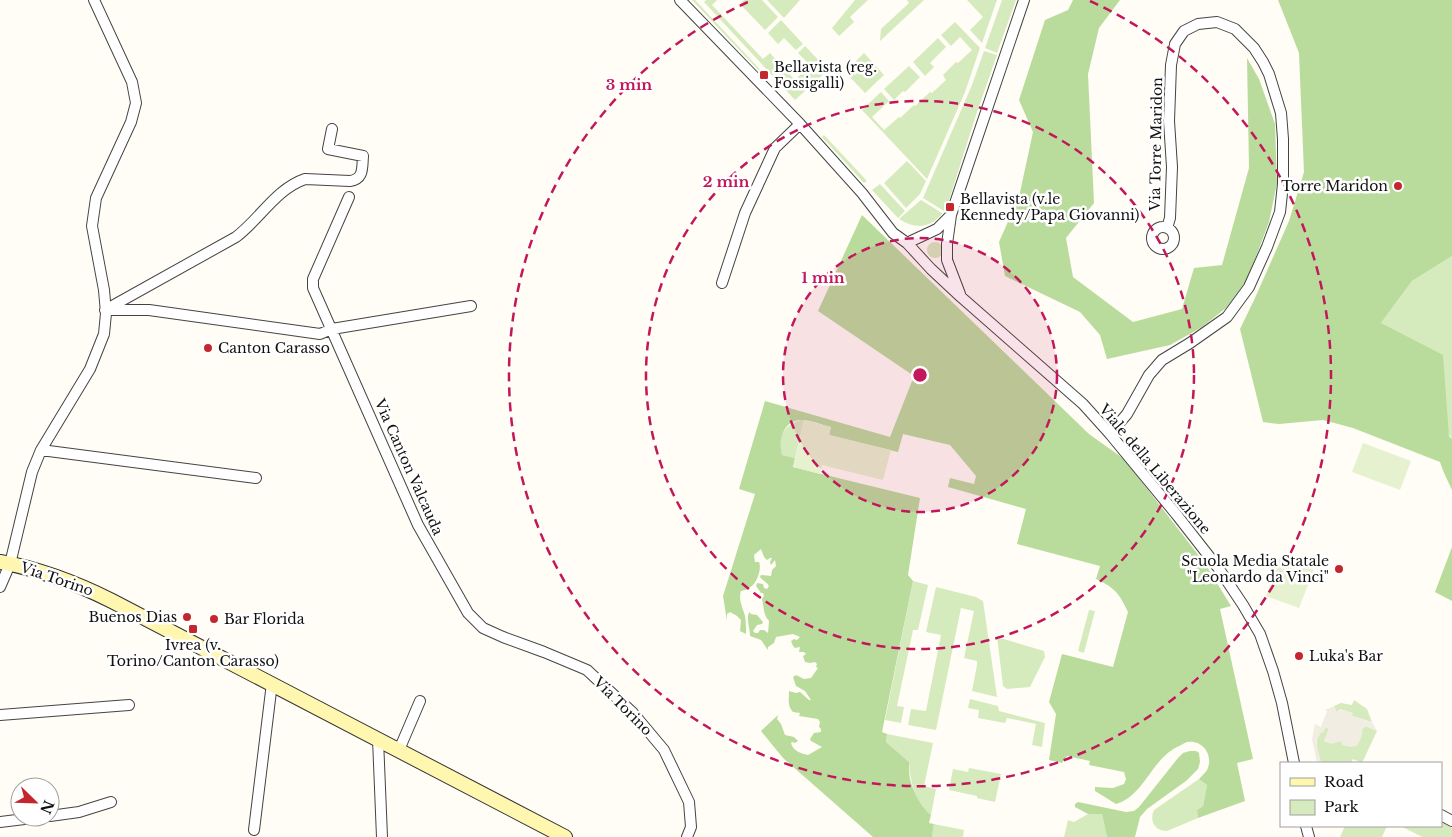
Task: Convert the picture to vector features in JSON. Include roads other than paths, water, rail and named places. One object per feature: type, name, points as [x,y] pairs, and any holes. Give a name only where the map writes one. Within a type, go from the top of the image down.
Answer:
[{"type":"street","points":[[0,587],[5,563],[40,450],[90,369],[104,334],[106,310],[104,290],[92,226],[96,198],[131,122],[136,103],[132,82],[94,0]]},
{"type":"street","name":"Viale della Liberazione","points":[[680,0],[800,124],[862,193],[889,228],[907,243],[961,297],[1083,404],[1176,514],[1219,569],[1260,634],[1282,703],[1294,762]]},
{"type":"street","points":[[961,297],[947,260],[950,215],[1024,0]]},
{"type":"street","name":"Via Torre Maridon","points":[[1110,434],[1127,414],[1149,375],[1162,360],[1227,317],[1249,287],[1280,212],[1283,184],[1281,113],[1268,74],[1254,48],[1235,29],[1217,22],[1198,24],[1184,30],[1175,44],[1171,65],[1169,121],[1172,167],[1170,218],[1167,228]]},
{"type":"street","points":[[722,282],[745,213],[775,148],[800,124]]},
{"type":"street","points":[[106,310],[236,237],[287,188],[300,181],[305,179],[350,181],[360,177],[363,156],[328,149],[332,129]]},
{"type":"street","name":"Via Canton Valcauda","points":[[349,197],[313,280],[313,288],[418,525],[468,613]]},
{"type":"street","points":[[907,243],[937,229],[950,215]]},
{"type":"street","points":[[106,310],[149,310],[320,334],[332,329],[471,306]]},
{"type":"street","points":[[40,450],[256,478]]},
{"type":"street","name":"Via Torino","points":[[5,563],[41,571],[90,590],[272,683],[560,836]]},
{"type":"street","name":"Via Torino","points":[[468,613],[483,628],[588,670],[633,713],[664,750],[689,802],[691,826],[687,837]]},
{"type":"street","points":[[254,830],[272,683]]},
{"type":"street","points":[[399,750],[420,701]]},
{"type":"street","points":[[0,714],[129,705]]},
{"type":"street","points":[[378,739],[382,837]]},
{"type":"street","points":[[60,815],[78,812],[111,802]]},
{"type":"place","name":"Bellavista (reg. Fossigalli)","points":[[764,75]]},
{"type":"place","name":"Torre Maridon","points":[[1398,186]]},
{"type":"place","name":"Bellavista (v.le Kennedy/Papa Giovanni)","points":[[950,207]]},
{"type":"place","name":"Canton Carasso","points":[[208,348]]},
{"type":"place","name":"Scuola Media Statale \"Leonardo da Vinci\"","points":[[1339,569]]},
{"type":"place","name":"Buenos Dias","points":[[187,617]]},
{"type":"place","name":"Bar Florida","points":[[214,619]]},
{"type":"place","name":"Ivrea (v. Torino/Canton Carasso)","points":[[193,629]]},
{"type":"place","name":"Luka's Bar","points":[[1299,656]]}]
